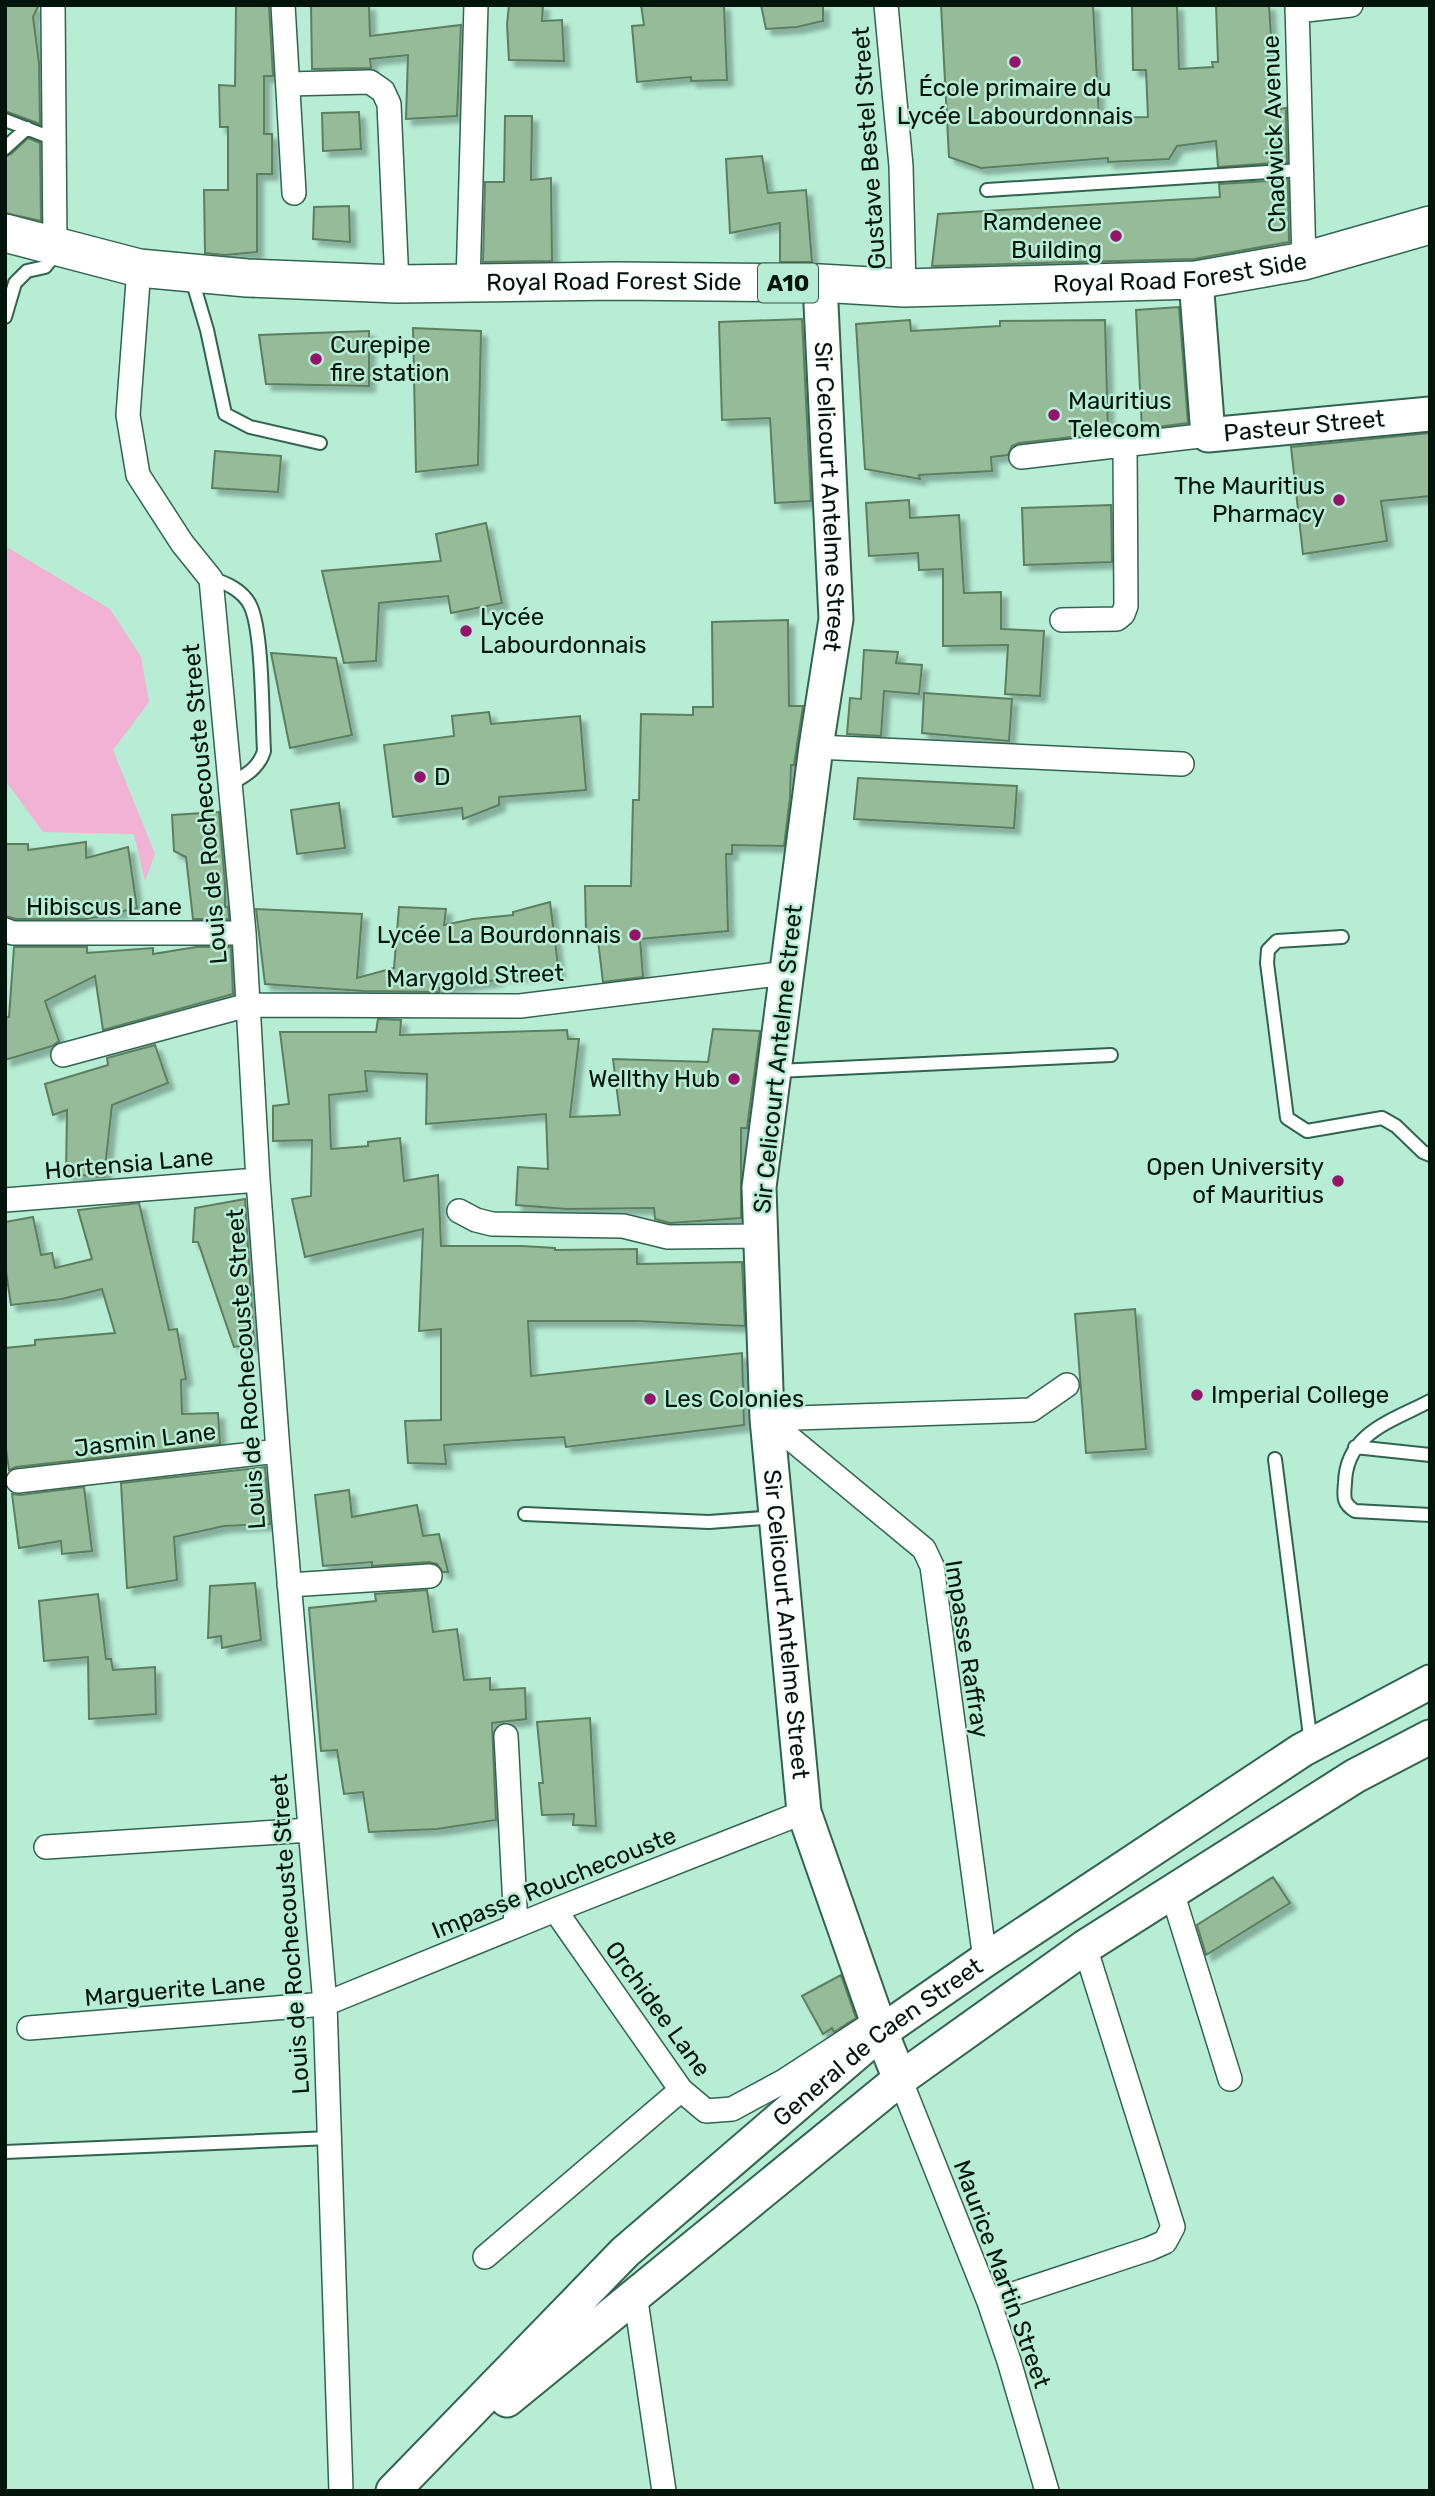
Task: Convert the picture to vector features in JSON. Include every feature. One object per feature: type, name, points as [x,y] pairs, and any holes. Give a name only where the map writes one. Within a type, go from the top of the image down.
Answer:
[{"type":"main road","name":"Royal Road Forest Side","points":[[5,233],[139,268],[247,278],[397,284],[616,281],[904,288],[1196,281],[1304,261],[1430,225]]},
{"type":"street","points":[[53,5],[57,247]]},
{"type":"street","points":[[283,5],[294,193]]},
{"type":"street","points":[[468,283],[476,5]]},
{"type":"street","name":"Gustave Bestel Street","points":[[886,5],[901,166],[904,288]]},
{"type":"street","points":[[1297,8],[1351,5]]},
{"type":"street","name":"Chadwick Avenue","points":[[1297,8],[1304,261]]},
{"type":"street","points":[[288,84],[370,82],[383,91],[389,104],[397,284]]},
{"type":"street","points":[[139,268],[128,415],[138,475],[183,543],[211,579]]},
{"type":"street","name":"Pasteur Street","points":[[1196,281],[1208,435],[1430,414]]},
{"type":"street","name":"Sir Celicourt Antelme Street","points":[[820,284],[835,619],[759,1187],[767,1419],[804,1812],[900,2079]]},
{"type":"street","points":[[1021,457],[1208,435]]},
{"type":"street","points":[[1062,620],[1116,619],[1123,614],[1126,606],[1125,445]]},
{"type":"street","name":"Louis de Rochecouste Street","points":[[211,579],[244,933],[258,1180],[278,1451],[325,2004],[341,2491]]},
{"type":"street","points":[[816,747],[1182,764]]},
{"type":"street","name":"Hibiscus Lane","points":[[5,930],[13,933],[244,933]]},
{"type":"street","name":"Marygold Street","points":[[63,1055],[248,1004],[520,1006],[786,973]]},
{"type":"street","name":"Hortensia Lane","points":[[5,1200],[258,1180]]},
{"type":"street","points":[[459,1211],[476,1220],[492,1224],[623,1226],[668,1237],[759,1236]]},
{"type":"street","points":[[767,1419],[1031,1410],[1067,1385]]},
{"type":"street","name":"Impasse Raffray","points":[[767,1419],[924,1549],[932,1566],[985,1961]]},
{"type":"street","name":"Jasmin Lane","points":[[18,1481],[278,1451]]},
{"type":"street","points":[[289,1585],[430,1576]]},
{"type":"street","name":"General de Caen Street","points":[[395,2491],[625,2252],[880,2026],[985,1961],[1311,1745],[1430,1682]]},
{"type":"street","points":[[506,1736],[516,1926]]},
{"type":"street","name":"General de Caen Street","points":[[395,2491],[900,2079],[1085,1947],[1355,1776],[1430,1737]]},
{"type":"street","name":"Impasse Rouchecouste","points":[[325,2004],[804,1812]]},
{"type":"street","points":[[47,1847],[310,1830]]},
{"type":"street","points":[[1172,1892],[1230,2079]]},
{"type":"street","name":"Orchidee Lane","points":[[555,1910],[681,2090],[706,2111],[732,2109],[880,2026]]},
{"type":"street","points":[[989,2302],[1149,2249],[1165,2242],[1173,2227],[1085,1947]]},
{"type":"street","name":"Marguerite Lane","points":[[29,2028],[325,2004]]},
{"type":"street","name":"Maurice Martin Street","points":[[900,2079],[989,2302],[1047,2491]]},
{"type":"street","points":[[485,2258],[681,2090]]},
{"type":"street","points":[[635,2294],[664,2491]]},
{"type":"lane","points":[[5,120],[54,139]]},
{"type":"lane","points":[[5,148],[27,128]]},
{"type":"lane","points":[[987,190],[1301,170]]},
{"type":"lane","points":[[5,317],[15,283],[27,271],[45,267],[57,247]]},
{"type":"lane","points":[[190,273],[207,330],[225,414],[250,427],[320,443]]},
{"type":"lane","points":[[211,579],[233,587],[250,604],[257,630],[264,751],[261,760],[248,774],[230,784]]},
{"type":"lane","points":[[1342,937],[1277,941],[1268,950],[1267,963],[1287,1118],[1307,1131],[1382,1118],[1396,1126],[1423,1152],[1430,1154]]},
{"type":"lane","points":[[773,1072],[1111,1055]]},
{"type":"lane","points":[[1430,1401],[1365,1435],[1354,1447],[1345,1469],[1344,1500],[1347,1506],[1355,1511],[1430,1515]]},
{"type":"lane","points":[[1354,1447],[1430,1455]]},
{"type":"lane","points":[[1275,1460],[1311,1745]]},
{"type":"lane","points":[[525,1514],[709,1522],[776,1517]]},
{"type":"lane","points":[[5,2152],[330,2138]]},
{"type":"shaded area","points":[[5,546],[110,609],[141,657],[149,702],[113,750],[155,854],[145,881],[134,834],[43,832],[5,780]]},
{"type":"building","points":[[5,5],[39,5],[33,17],[39,63],[40,124],[5,111]]},
{"type":"building","points":[[236,5],[269,5],[273,76],[264,76],[264,134],[272,134],[272,174],[257,174],[257,252],[225,255],[205,253],[204,190],[228,190],[228,127],[220,127],[219,85],[235,86]]},
{"type":"building","points":[[311,5],[369,5],[370,36],[461,25],[457,116],[406,119],[408,55],[370,59],[371,68],[312,69]]},
{"type":"building","points":[[509,5],[543,5],[542,21],[562,20],[564,61],[509,60]]},
{"type":"building","points":[[641,5],[724,5],[727,80],[691,81],[691,77],[637,82],[632,26],[644,25]]},
{"type":"building","points":[[761,5],[823,5],[823,21],[797,27],[766,29]]},
{"type":"building","points":[[941,5],[1093,5],[1099,118],[1148,117],[1146,70],[1133,70],[1132,5],[1177,5],[1179,69],[1213,67],[1212,62],[1218,62],[1216,5],[1269,5],[1272,53],[1267,54],[1272,110],[1286,108],[1287,162],[1218,167],[1216,141],[1177,146],[1169,159],[1108,162],[1108,158],[981,168],[949,157]]},
{"type":"building","points":[[359,112],[361,149],[323,151],[322,113]]},
{"type":"building","points":[[505,116],[532,116],[531,180],[551,178],[552,261],[483,262],[485,182],[504,182]]},
{"type":"building","points":[[28,138],[40,143],[41,221],[5,213],[5,157]]},
{"type":"building","points":[[762,156],[768,193],[806,190],[812,262],[780,262],[780,223],[730,233],[726,159]]},
{"type":"building","name":"Ramdenee Building","points":[[1288,180],[1289,242],[1194,259],[932,266],[938,214],[1220,197],[1219,184]]},
{"type":"building","points":[[349,206],[350,242],[313,239],[314,207]]},
{"type":"building","points":[[1179,307],[1188,423],[1142,429],[1136,310]]},
{"type":"building","points":[[802,319],[811,501],[775,503],[770,418],[722,420],[719,322]]},
{"type":"building","points":[[910,320],[911,331],[1000,326],[1000,321],[1105,320],[1108,433],[1019,443],[1012,446],[1008,455],[991,457],[992,471],[919,475],[920,479],[865,469],[856,324]]},
{"type":"building","points":[[413,328],[481,331],[478,465],[416,472]]},
{"type":"building","name":"Curepipe fire station","points":[[369,331],[369,386],[266,384],[259,335]]},
{"type":"building","name":"The Mauritius Pharmacy","points":[[1430,433],[1430,496],[1381,501],[1387,541],[1303,554],[1291,447]]},
{"type":"building","points":[[215,451],[281,456],[278,492],[212,488]]},
{"type":"building","points":[[909,500],[910,518],[959,515],[964,593],[1001,592],[1001,629],[1044,631],[1040,696],[1005,694],[1008,645],[943,646],[943,569],[919,570],[918,553],[869,556],[866,503]]},
{"type":"building","points":[[1111,505],[1112,562],[1024,565],[1022,508]]},
{"type":"building","points":[[486,523],[502,603],[451,613],[448,596],[379,603],[376,661],[344,663],[322,571],[441,561],[436,534]]},
{"type":"building","points":[[788,620],[789,706],[803,706],[794,765],[791,765],[784,846],[732,845],[732,854],[726,854],[728,931],[640,939],[643,977],[603,982],[597,932],[586,932],[585,886],[631,886],[633,800],[639,800],[641,714],[693,715],[693,707],[713,707],[712,622]]},
{"type":"building","points":[[864,650],[898,652],[896,663],[922,665],[919,694],[884,691],[881,736],[847,734],[850,698],[861,699]]},
{"type":"building","points":[[271,653],[336,658],[352,735],[290,748]]},
{"type":"building","points":[[924,693],[1012,699],[1009,741],[922,733]]},
{"type":"building","points":[[489,712],[491,724],[580,716],[586,790],[499,797],[499,805],[463,819],[462,808],[393,817],[384,745],[454,736],[452,716]]},
{"type":"building","points":[[858,778],[1017,786],[1014,828],[854,819]]},
{"type":"building","points":[[339,803],[345,848],[297,854],[291,810]]},
{"type":"building","points":[[219,812],[225,907],[228,907],[229,919],[193,919],[186,857],[174,851],[172,815]]},
{"type":"building","points":[[86,842],[86,858],[128,847],[137,908],[87,919],[16,919],[5,916],[5,844],[28,844],[28,850]]},
{"type":"building","points":[[550,902],[559,973],[497,976],[497,980],[439,988],[439,992],[363,991],[265,984],[256,909],[362,914],[357,978],[394,968],[399,907],[446,909],[444,925],[513,915],[513,912]]},
{"type":"building","points":[[14,947],[87,947],[87,953],[153,948],[153,954],[196,947],[231,947],[233,994],[103,1030],[95,976],[45,1001],[59,1041],[52,1046],[5,1060],[5,1018],[9,1017]]},
{"type":"building","points":[[378,1019],[401,1020],[400,1035],[567,1030],[568,1039],[579,1039],[570,1117],[620,1115],[613,1059],[708,1062],[713,1029],[760,1031],[747,1128],[741,1128],[741,1218],[670,1223],[655,1219],[654,1208],[567,1209],[516,1205],[518,1167],[548,1169],[546,1114],[426,1124],[427,1074],[365,1071],[367,1091],[329,1095],[331,1149],[368,1146],[368,1142],[400,1138],[404,1181],[438,1175],[441,1246],[522,1246],[555,1250],[637,1249],[637,1264],[742,1262],[745,1326],[637,1321],[528,1321],[531,1376],[742,1353],[744,1425],[566,1447],[564,1437],[444,1445],[446,1464],[408,1463],[405,1421],[441,1420],[441,1329],[419,1331],[423,1229],[305,1257],[292,1199],[311,1196],[312,1140],[273,1141],[273,1106],[289,1104],[280,1032],[376,1032]]},
{"type":"building","points":[[155,1045],[168,1083],[112,1105],[104,1177],[66,1174],[67,1110],[53,1115],[45,1084],[108,1065],[107,1058]]},
{"type":"building","points":[[245,1199],[254,1344],[234,1347],[198,1242],[193,1242],[195,1208]]},
{"type":"building","points":[[139,1203],[169,1330],[177,1329],[186,1379],[181,1380],[182,1414],[218,1413],[220,1444],[16,1467],[9,1470],[5,1443],[5,1348],[35,1345],[35,1340],[115,1333],[102,1289],[62,1299],[11,1305],[5,1265],[5,1222],[33,1217],[41,1255],[52,1253],[55,1268],[92,1259],[78,1210]]},
{"type":"building","points":[[1135,1309],[1146,1449],[1086,1453],[1075,1314]]},
{"type":"building","points":[[265,1467],[270,1524],[224,1526],[174,1537],[177,1580],[127,1588],[121,1483]]},
{"type":"building","points":[[84,1487],[92,1551],[62,1554],[61,1541],[19,1548],[12,1494]]},
{"type":"building","points":[[349,1490],[352,1517],[417,1505],[423,1536],[439,1534],[448,1572],[443,1572],[437,1564],[429,1562],[372,1566],[372,1562],[323,1566],[315,1495]]},
{"type":"building","points":[[255,1583],[261,1640],[222,1648],[221,1636],[208,1638],[210,1586]]},
{"type":"building","points":[[427,1590],[433,1632],[457,1629],[464,1680],[490,1678],[490,1690],[525,1688],[526,1719],[492,1723],[496,1820],[437,1829],[369,1832],[363,1792],[344,1794],[337,1750],[321,1751],[309,1608],[376,1601],[375,1594]]},
{"type":"building","points":[[98,1594],[106,1659],[111,1659],[113,1670],[155,1667],[156,1714],[89,1719],[88,1657],[44,1661],[39,1601]]},
{"type":"building","points":[[590,1718],[596,1826],[573,1825],[574,1814],[542,1815],[539,1783],[543,1783],[537,1722]]},
{"type":"building","points":[[1273,1877],[1290,1903],[1206,1955],[1197,1925]]},
{"type":"building","points":[[841,1975],[856,2018],[834,2032],[832,2028],[823,2034],[802,1996]]},
{"type":"place","name":"École primaire du Lycée Labourdonnais","points":[[1015,62]]},
{"type":"place","name":"Ramdenee Building","points":[[1116,236]]},
{"type":"place","name":"Curepipe fire station","points":[[316,359]]},
{"type":"place","name":"Mauritius Telecom","points":[[1054,415]]},
{"type":"place","name":"The Mauritius Pharmacy","points":[[1339,500]]},
{"type":"place","name":"Lycée Labourdonnais","points":[[466,631]]},
{"type":"place","name":"D","points":[[420,777]]},
{"type":"place","name":"Lycée La Bourdonnais","points":[[635,935]]},
{"type":"place","name":"Wellthy Hub","points":[[734,1079]]},
{"type":"place","name":"Open University of Mauritius","points":[[1338,1181]]},
{"type":"place","name":"Imperial College","points":[[1197,1395]]},
{"type":"place","name":"Les Colonies","points":[[650,1399]]}]
